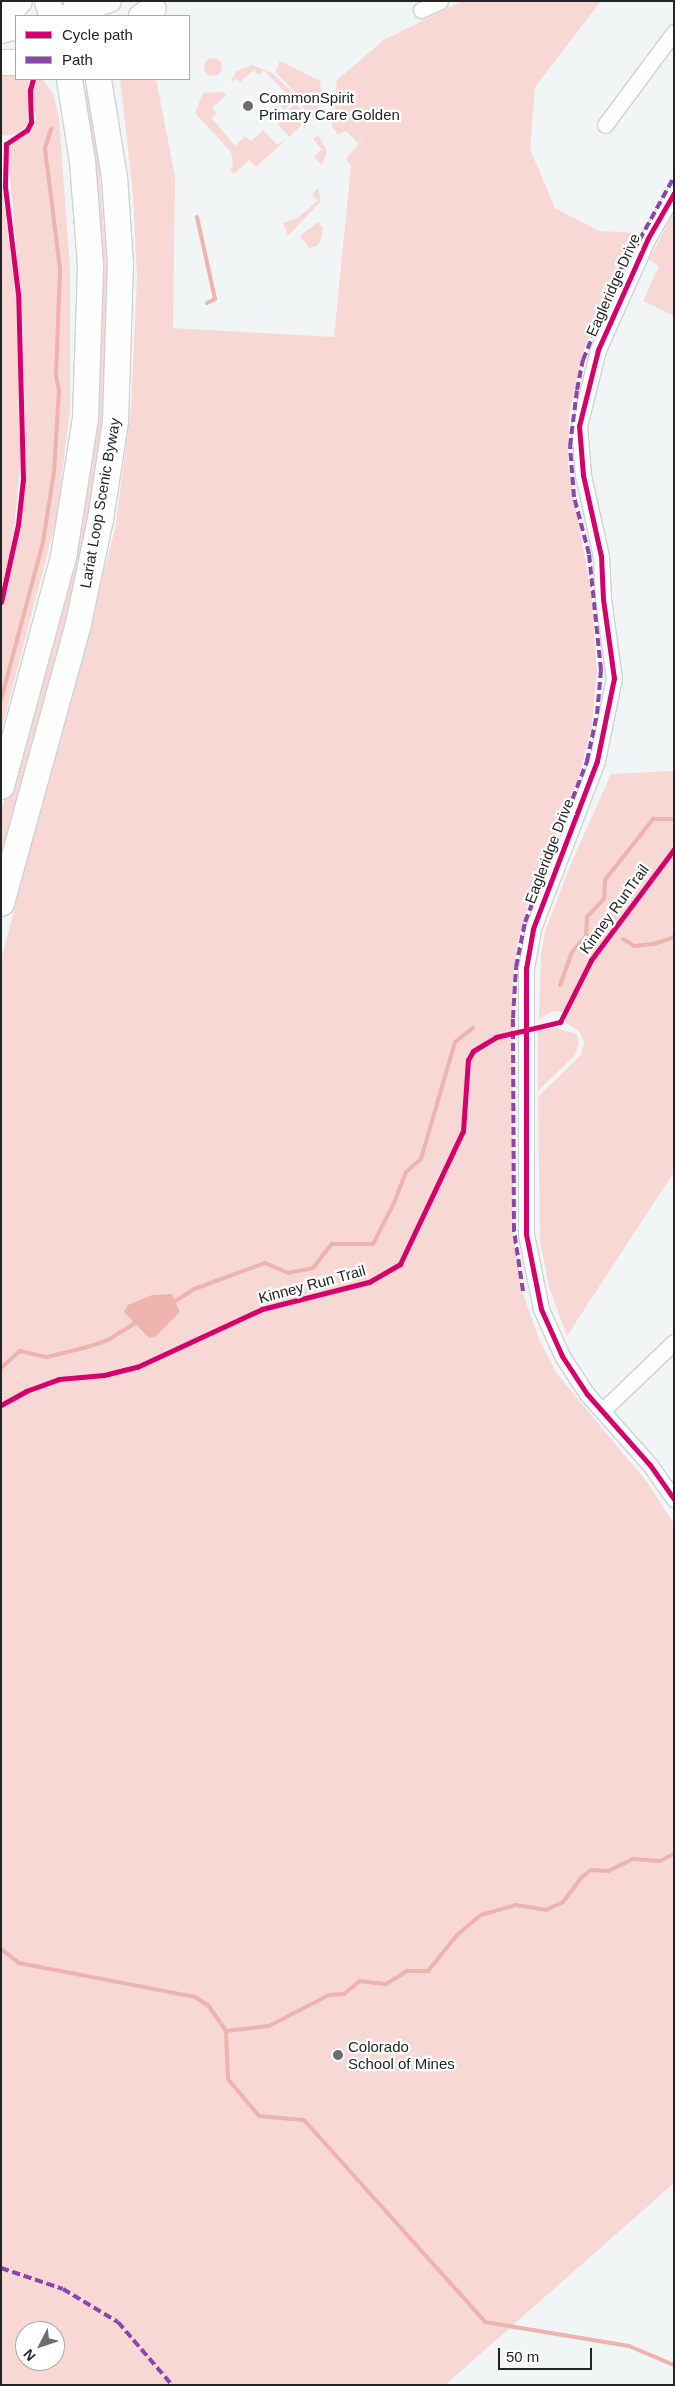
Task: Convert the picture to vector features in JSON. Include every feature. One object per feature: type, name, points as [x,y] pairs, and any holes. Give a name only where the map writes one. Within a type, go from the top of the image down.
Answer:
[{"type":"highway","points":[[1,20],[19,1]]},
{"type":"highway","points":[[47,1],[52,15]]},
{"type":"highway","points":[[1,62],[15,62]]},
{"type":"highway","points":[[51,80],[76,113]]},
{"type":"highway","name":"Lariat Loop Scenic Byway","points":[[1,786],[63,558],[85,418],[90,265],[76,113],[69,80]]},
{"type":"highway","name":"Lariat Loop Scenic Byway","points":[[1,903],[78,623],[100,519],[113,440],[119,368],[120,264],[114,178],[101,84]]},
{"type":"main road","points":[[74,11],[110,1]]},
{"type":"street","points":[[421,10],[440,1]]},
{"type":"street","points":[[1,33],[15,29]]},
{"type":"street","points":[[605,125],[674,32]]},
{"type":"street","points":[[1,57],[15,53]]},
{"type":"street","name":"Eagleridge Drive","points":[[674,193],[648,238],[598,350],[579,426],[583,475],[601,556],[603,599],[614,678],[597,761],[541,907],[526,968],[526,1234],[533,1278],[541,1309],[562,1356],[602,1410],[650,1465],[674,1499]]},
{"type":"street","points":[[602,1410],[674,1342]]},
{"type":"shaded area","points":[[462,1],[601,1],[535,87],[530,149],[555,208],[599,231],[636,233],[626,256],[617,265],[583,352],[569,415],[568,464],[591,592],[597,672],[592,725],[578,780],[528,904],[517,946],[513,976],[513,1231],[522,1291],[539,1339],[557,1374],[647,1482],[674,1524],[674,2183],[445,2385],[1,2385],[1,960],[115,529],[131,408],[137,277],[133,194],[120,80],[156,80],[175,176],[173,328],[334,337],[351,166],[346,159],[364,138],[358,143],[346,131],[338,135],[332,127],[337,80],[384,40]]},
{"type":"shaded area","points":[[213,58],[219,61],[222,67],[219,73],[213,76],[207,73],[204,67],[207,61]]},
{"type":"shaded area","points":[[280,61],[320,81],[322,99],[313,118],[297,101],[294,91],[275,72]]},
{"type":"shaded area","points":[[252,65],[272,73],[294,94],[294,101],[284,110],[279,104],[288,95],[264,70],[259,75],[254,70],[240,82],[237,79],[231,81],[236,71]]},
{"type":"shaded area","points":[[15,70],[15,80],[29,80],[29,118],[27,125],[17,134],[1,136],[1,72]]},
{"type":"shaded area","points":[[36,80],[43,80],[53,93],[59,118],[70,269],[70,411],[56,521],[1,731],[1,614],[21,523],[26,468],[23,325],[8,154],[12,144],[28,132],[36,119],[32,88]]},
{"type":"shaded area","points":[[83,81],[92,108],[98,151],[113,344],[96,504],[1,880],[1,811],[79,509],[80,85]]},
{"type":"shaded area","points":[[223,92],[226,95],[212,108],[217,113],[212,118],[235,146],[245,136],[251,141],[263,130],[277,145],[287,139],[256,167],[249,160],[234,174],[230,170],[233,164],[231,152],[195,113],[203,93]]},
{"type":"shaded area","points":[[296,103],[309,118],[289,137],[276,122]]},
{"type":"shaded area","points":[[318,135],[327,151],[322,165],[314,157],[322,149],[313,139]]},
{"type":"shaded area","points":[[1,149],[2,188],[16,299],[20,462],[14,530],[1,593]]},
{"type":"shaded area","points":[[319,188],[320,202],[288,236],[283,223],[297,218],[318,201],[312,194]]},
{"type":"shaded area","points":[[674,212],[674,316],[643,301],[659,266],[649,260]]},
{"type":"shaded area","points":[[318,222],[323,229],[321,240],[317,246],[309,248],[300,236]]},
{"type":"shaded area","points":[[674,771],[674,1172],[567,1336],[549,1287],[540,1240],[538,1097],[581,1055],[584,1042],[579,1031],[566,1023],[563,1012],[553,1011],[539,1019],[541,953],[545,931],[571,864],[611,774]]},
{"type":"shaded area","points":[[556,1028],[577,1034],[579,1045],[574,1056],[538,1091],[538,1030]]},
{"type":"shaded area","points":[[172,1294],[180,1312],[156,1336],[149,1338],[124,1312],[128,1305],[152,1295]]},
{"type":"waterway","points":[[1,700],[43,542],[54,472],[59,391],[56,375],[60,269],[45,148],[51,129]]},
{"type":"waterway","points":[[197,217],[215,299],[207,303]]},
{"type":"waterway","points":[[560,985],[572,952],[586,936],[587,917],[604,899],[605,880],[653,819],[674,819]]},
{"type":"waterway","points":[[586,936],[602,935]]},
{"type":"waterway","points":[[623,939],[634,946],[654,944],[674,937]]},
{"type":"waterway","points":[[172,1303],[194,1289],[265,1263],[288,1273],[313,1268],[332,1244],[373,1244],[394,1203],[406,1172],[421,1159],[455,1042],[473,1028]]},
{"type":"waterway","points":[[1,1368],[20,1351],[47,1357],[84,1348],[108,1340],[137,1322]]},
{"type":"waterway","points":[[1,1949],[19,1963],[195,1997],[208,2005],[226,2031],[269,2026],[329,1995],[344,1994],[360,1981],[386,1984],[407,1971],[428,1971],[457,1935],[481,1915],[516,1905],[546,1910],[563,1902],[581,1878],[591,1870],[608,1871],[633,1859],[660,1861],[674,1854]]},
{"type":"waterway","points":[[226,2031],[228,2079],[259,2116],[304,2120],[485,2322],[629,2346],[674,2365]]},
{"type":"marked path","points":[[523,1291],[514,1231],[513,1018],[516,967],[525,922],[587,761],[597,714],[601,670],[589,554],[574,497],[570,446],[577,390],[583,360],[619,271],[628,261],[674,177]]},
{"type":"marked path","points":[[1,2268],[63,2289],[118,2322],[172,2385]]},
{"type":"cycle path","points":[[1,602],[18,525],[23,479],[18,294],[5,186],[6,144],[27,130],[31,122],[30,90],[33,80]]},
{"type":"cycle path","points":[[674,193],[648,238],[598,350],[579,426],[583,475],[601,556],[603,599],[614,678],[597,761],[533,929],[526,968],[526,1234],[541,1309],[562,1356],[587,1394],[650,1465],[674,1499]]},
{"type":"cycle path","name":"Kinney RunTrail","points":[[1,1405],[26,1391],[59,1379],[104,1375],[137,1367],[262,1309],[369,1282],[400,1264],[463,1131],[468,1060],[473,1051],[496,1037],[560,1022],[591,960],[674,849]]},
{"type":"place","name":"CommonSpirit Primary Care Golden","points":[[248,106]]},
{"type":"place","name":"Colorado School of Mines","points":[[338,2055]]}]
